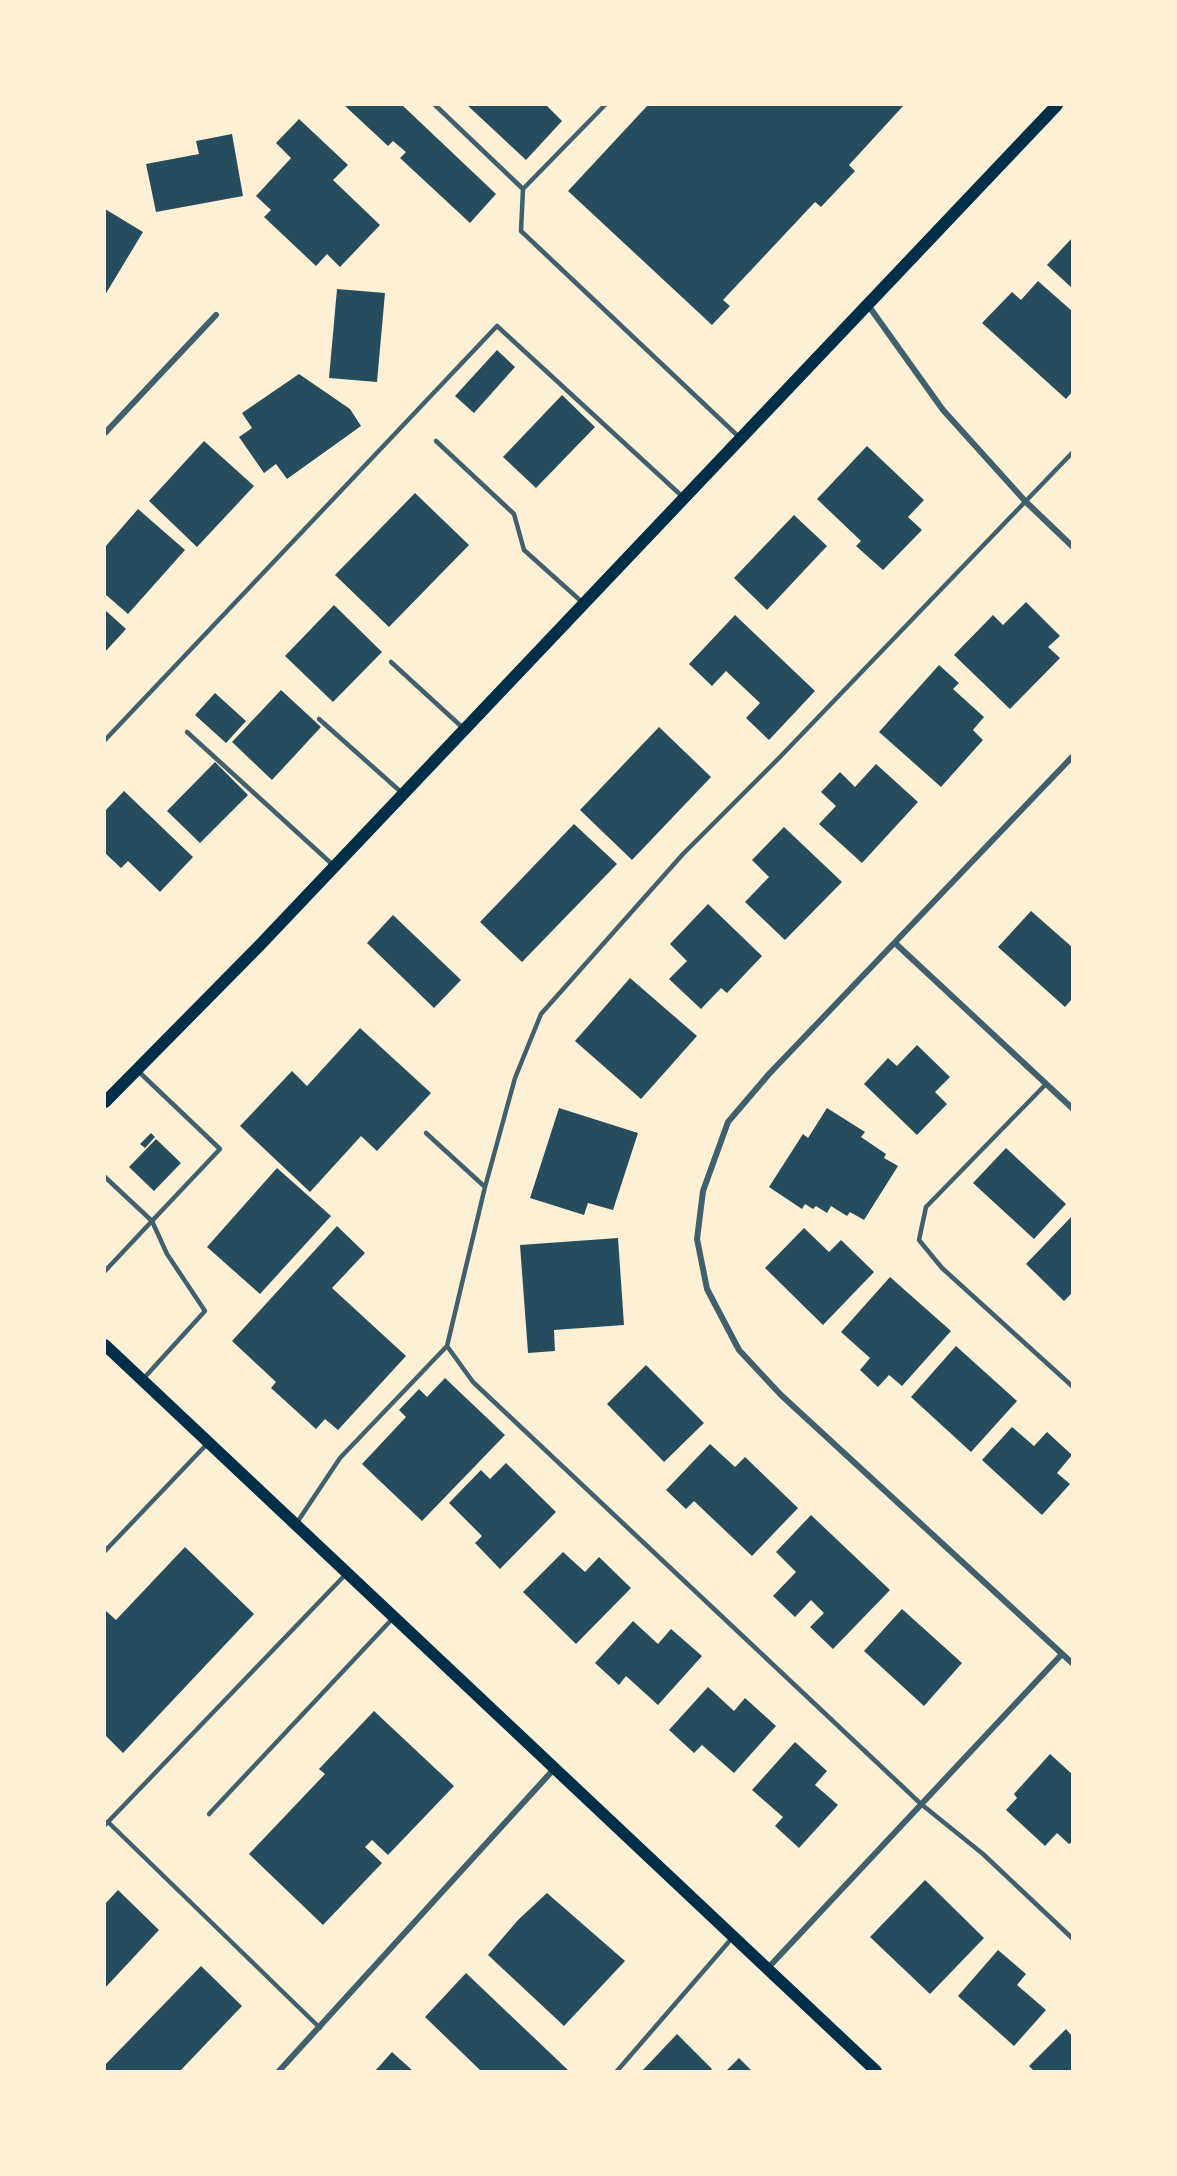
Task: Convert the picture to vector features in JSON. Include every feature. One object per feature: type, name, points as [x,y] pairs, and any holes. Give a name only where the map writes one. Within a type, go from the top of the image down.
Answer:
[{"type":"main road","points":[[105,1102],[404,794],[1057,105]]},
{"type":"main road","points":[[105,1345],[876,2071]]},
{"type":"street","points":[[868,304],[943,410],[1026,502],[1072,546]]},
{"type":"street","points":[[105,433],[216,315]]},
{"type":"street","points":[[1072,757],[769,1074],[728,1122],[703,1191],[697,1239],[707,1289],[739,1350],[781,1395],[1072,1663]]},
{"type":"street","points":[[895,943],[1072,1108]]},
{"type":"street","points":[[767,1969],[1062,1654]]},
{"type":"street","points":[[279,2071],[555,1769]]},
{"type":"lane","points":[[435,105],[523,189]]},
{"type":"lane","points":[[606,105],[523,189],[521,231],[741,439]]},
{"type":"lane","points":[[105,740],[497,326],[684,498]]},
{"type":"lane","points":[[436,441],[514,514],[524,550],[584,604]]},
{"type":"lane","points":[[296,1524],[340,1458],[447,1346],[485,1187],[515,1078],[541,1014],[683,854],[780,757],[1072,453]]},
{"type":"lane","points":[[391,662],[465,729]]},
{"type":"lane","points":[[319,719],[404,794]]},
{"type":"lane","points":[[187,732],[334,867]]},
{"type":"lane","points":[[105,1271],[220,1149],[137,1070]]},
{"type":"lane","points":[[1046,1084],[926,1207],[919,1240],[942,1268],[1072,1386]]},
{"type":"lane","points":[[426,1133],[485,1187]]},
{"type":"lane","points":[[105,1178],[152,1221],[167,1254],[205,1311],[142,1380]]},
{"type":"lane","points":[[447,1346],[472,1382],[921,1804],[983,1854],[1072,1938]]},
{"type":"lane","points":[[105,1551],[209,1442]]},
{"type":"lane","points":[[320,2028],[106,1824],[347,1572]]},
{"type":"lane","points":[[209,1814],[394,1617]]},
{"type":"lane","points":[[617,2071],[734,1937]]},
{"type":"building","points":[[344,105],[402,105],[496,194],[470,223],[400,158],[406,152],[393,141],[388,146]]},
{"type":"building","points":[[467,105],[546,105],[562,121],[526,160]]},
{"type":"building","points":[[648,105],[904,105],[849,165],[855,171],[821,207],[815,202],[723,300],[730,306],[712,325],[568,191]]},
{"type":"building","points":[[299,119],[348,165],[333,180],[380,225],[340,267],[327,254],[316,266],[264,217],[271,210],[256,196],[291,158],[276,143]]},
{"type":"building","points":[[232,134],[243,196],[156,212],[146,164],[199,154],[196,141]]},
{"type":"building","points":[[105,209],[143,232],[105,295]]},
{"type":"building","points":[[1072,238],[1072,288],[1047,265]]},
{"type":"building","points":[[1038,281],[1072,311],[1072,392],[1066,399],[982,323],[1012,292],[1021,300]]},
{"type":"building","points":[[337,289],[385,293],[377,382],[329,378]]},
{"type":"building","points":[[497,350],[515,367],[474,413],[455,396]]},
{"type":"building","points":[[299,374],[350,409],[361,426],[287,479],[276,464],[264,473],[239,437],[252,428],[242,413]]},
{"type":"building","points":[[562,395],[595,427],[536,488],[503,457]]},
{"type":"building","points":[[204,441],[254,486],[197,547],[149,501]]},
{"type":"building","points":[[867,446],[924,500],[908,517],[922,530],[883,570],[856,546],[861,541],[817,499]]},
{"type":"building","points":[[415,493],[469,545],[389,627],[335,575]]},
{"type":"building","points":[[138,509],[185,550],[128,614],[105,594],[105,547]]},
{"type":"building","points":[[794,515],[827,546],[767,610],[734,578]]},
{"type":"building","points":[[1026,602],[1060,636],[1048,647],[1060,658],[1010,709],[954,655],[993,615],[1003,625]]},
{"type":"building","points":[[334,605],[382,652],[333,702],[285,656]]},
{"type":"building","points":[[105,610],[126,629],[105,652]]},
{"type":"building","points":[[735,615],[815,691],[769,740],[746,718],[760,703],[726,671],[712,686],[689,664]]},
{"type":"building","points":[[939,665],[959,683],[953,689],[984,717],[973,730],[983,740],[941,787],[879,732]]},
{"type":"building","points":[[281,690],[321,727],[272,780],[232,742]]},
{"type":"building","points":[[215,693],[246,721],[226,743],[195,715]]},
{"type":"building","points":[[659,727],[711,777],[632,860],[580,810]]},
{"type":"building","points":[[215,762],[248,795],[200,843],[167,811]]},
{"type":"building","points":[[876,764],[918,802],[862,863],[819,824],[836,806],[821,792],[840,772],[855,787]]},
{"type":"building","points":[[124,791],[193,857],[160,892],[128,861],[121,868],[105,853],[105,811]]},
{"type":"building","points":[[574,824],[617,864],[522,962],[480,922]]},
{"type":"building","points":[[784,827],[842,882],[785,940],[745,902],[769,877],[752,860]]},
{"type":"building","points":[[708,904],[762,956],[727,993],[721,988],[701,1009],[669,979],[687,961],[670,944]]},
{"type":"building","points":[[1031,911],[1072,947],[1072,999],[1065,1007],[998,947]]},
{"type":"building","points":[[393,915],[461,980],[434,1008],[367,943]]},
{"type":"building","points":[[630,978],[697,1036],[641,1099],[575,1041]]},
{"type":"building","points":[[360,1028],[431,1093],[377,1151],[361,1136],[310,1192],[240,1126],[292,1071],[307,1086]]},
{"type":"building","points":[[917,1045],[950,1077],[935,1092],[947,1104],[917,1135],[864,1084],[888,1058],[897,1066]]},
{"type":"building","points":[[559,1108],[638,1133],[613,1210],[588,1203],[584,1215],[530,1198]]},
{"type":"building","points":[[827,1108],[865,1132],[861,1137],[886,1154],[884,1158],[898,1166],[864,1220],[850,1212],[847,1216],[831,1206],[827,1213],[816,1206],[813,1209],[805,1204],[802,1209],[769,1187],[803,1134],[808,1138]]},
{"type":"building","points":[[151,1133],[155,1137],[145,1148],[140,1144]]},
{"type":"building","points":[[156,1139],[181,1163],[154,1191],[129,1167]]},
{"type":"building","points":[[1006,1148],[1066,1204],[1034,1239],[973,1183]]},
{"type":"building","points":[[277,1168],[331,1216],[260,1294],[207,1247]]},
{"type":"building","points":[[1072,1216],[1072,1293],[1064,1301],[1026,1264]]},
{"type":"building","points":[[337,1226],[365,1253],[332,1288],[406,1356],[338,1430],[325,1419],[316,1429],[271,1388],[276,1382],[232,1341]]},
{"type":"building","points":[[804,1228],[829,1252],[841,1240],[874,1272],[823,1325],[765,1268]]},
{"type":"building","points":[[618,1238],[624,1325],[554,1330],[555,1351],[528,1353],[520,1245]]},
{"type":"building","points":[[890,1277],[951,1331],[902,1386],[889,1375],[878,1387],[860,1370],[870,1358],[841,1332]]},
{"type":"building","points":[[956,1346],[1017,1401],[971,1452],[911,1397]]},
{"type":"building","points":[[646,1365],[704,1423],[664,1462],[607,1404]]},
{"type":"building","points":[[445,1378],[505,1435],[422,1521],[362,1464],[406,1417],[399,1410],[419,1389],[427,1397]]},
{"type":"building","points":[[1012,1427],[1034,1446],[1047,1432],[1072,1455],[1057,1473],[1070,1484],[1042,1515],[982,1460]]},
{"type":"building","points":[[710,1444],[735,1467],[745,1457],[798,1508],[752,1556],[694,1501],[686,1509],[666,1490]]},
{"type":"building","points":[[506,1463],[556,1512],[500,1569],[475,1543],[482,1536],[449,1503],[481,1470],[490,1479]]},
{"type":"building","points":[[811,1515],[890,1590],[833,1649],[810,1627],[824,1613],[811,1600],[795,1617],[773,1596],[796,1572],[776,1552]]},
{"type":"building","points":[[185,1547],[254,1614],[123,1753],[105,1735],[105,1610],[116,1620]]},
{"type":"building","points":[[563,1552],[585,1572],[599,1557],[631,1588],[576,1644],[523,1592]]},
{"type":"building","points":[[902,1609],[962,1663],[924,1706],[864,1651]]},
{"type":"building","points":[[633,1621],[658,1644],[671,1629],[702,1656],[658,1705],[626,1676],[619,1685],[595,1663]]},
{"type":"building","points":[[708,1687],[734,1711],[745,1698],[776,1726],[734,1773],[702,1745],[694,1753],[669,1730]]},
{"type":"building","points":[[374,1711],[454,1786],[388,1855],[372,1840],[365,1847],[382,1863],[323,1925],[249,1854],[325,1774],[319,1769]]},
{"type":"building","points":[[795,1742],[827,1771],[815,1785],[838,1805],[799,1848],[775,1826],[783,1817],[752,1790]]},
{"type":"building","points":[[1050,1754],[1072,1774],[1072,1842],[1069,1844],[1057,1833],[1045,1846],[1006,1810],[1017,1798],[1014,1794]]},
{"type":"building","points":[[925,1880],[984,1938],[930,1994],[870,1937]]},
{"type":"building","points":[[118,1890],[159,1930],[105,1988],[105,1904]]},
{"type":"building","points":[[547,1893],[625,1961],[564,2026],[488,1955],[518,1920]]},
{"type":"building","points":[[998,1950],[1026,1974],[1017,1985],[1046,2010],[1014,2046],[958,1996]]},
{"type":"building","points":[[201,1966],[242,2006],[180,2071],[105,2071],[105,2065]]},
{"type":"building","points":[[466,1973],[569,2071],[481,2071],[425,2017]]},
{"type":"building","points":[[1066,2029],[1072,2036],[1072,2071],[1034,2071],[1029,2066]]},
{"type":"building","points":[[677,2034],[712,2069],[710,2071],[642,2071]]},
{"type":"building","points":[[392,2052],[413,2071],[375,2071]]},
{"type":"building","points":[[739,2058],[752,2071],[726,2071]]}]
